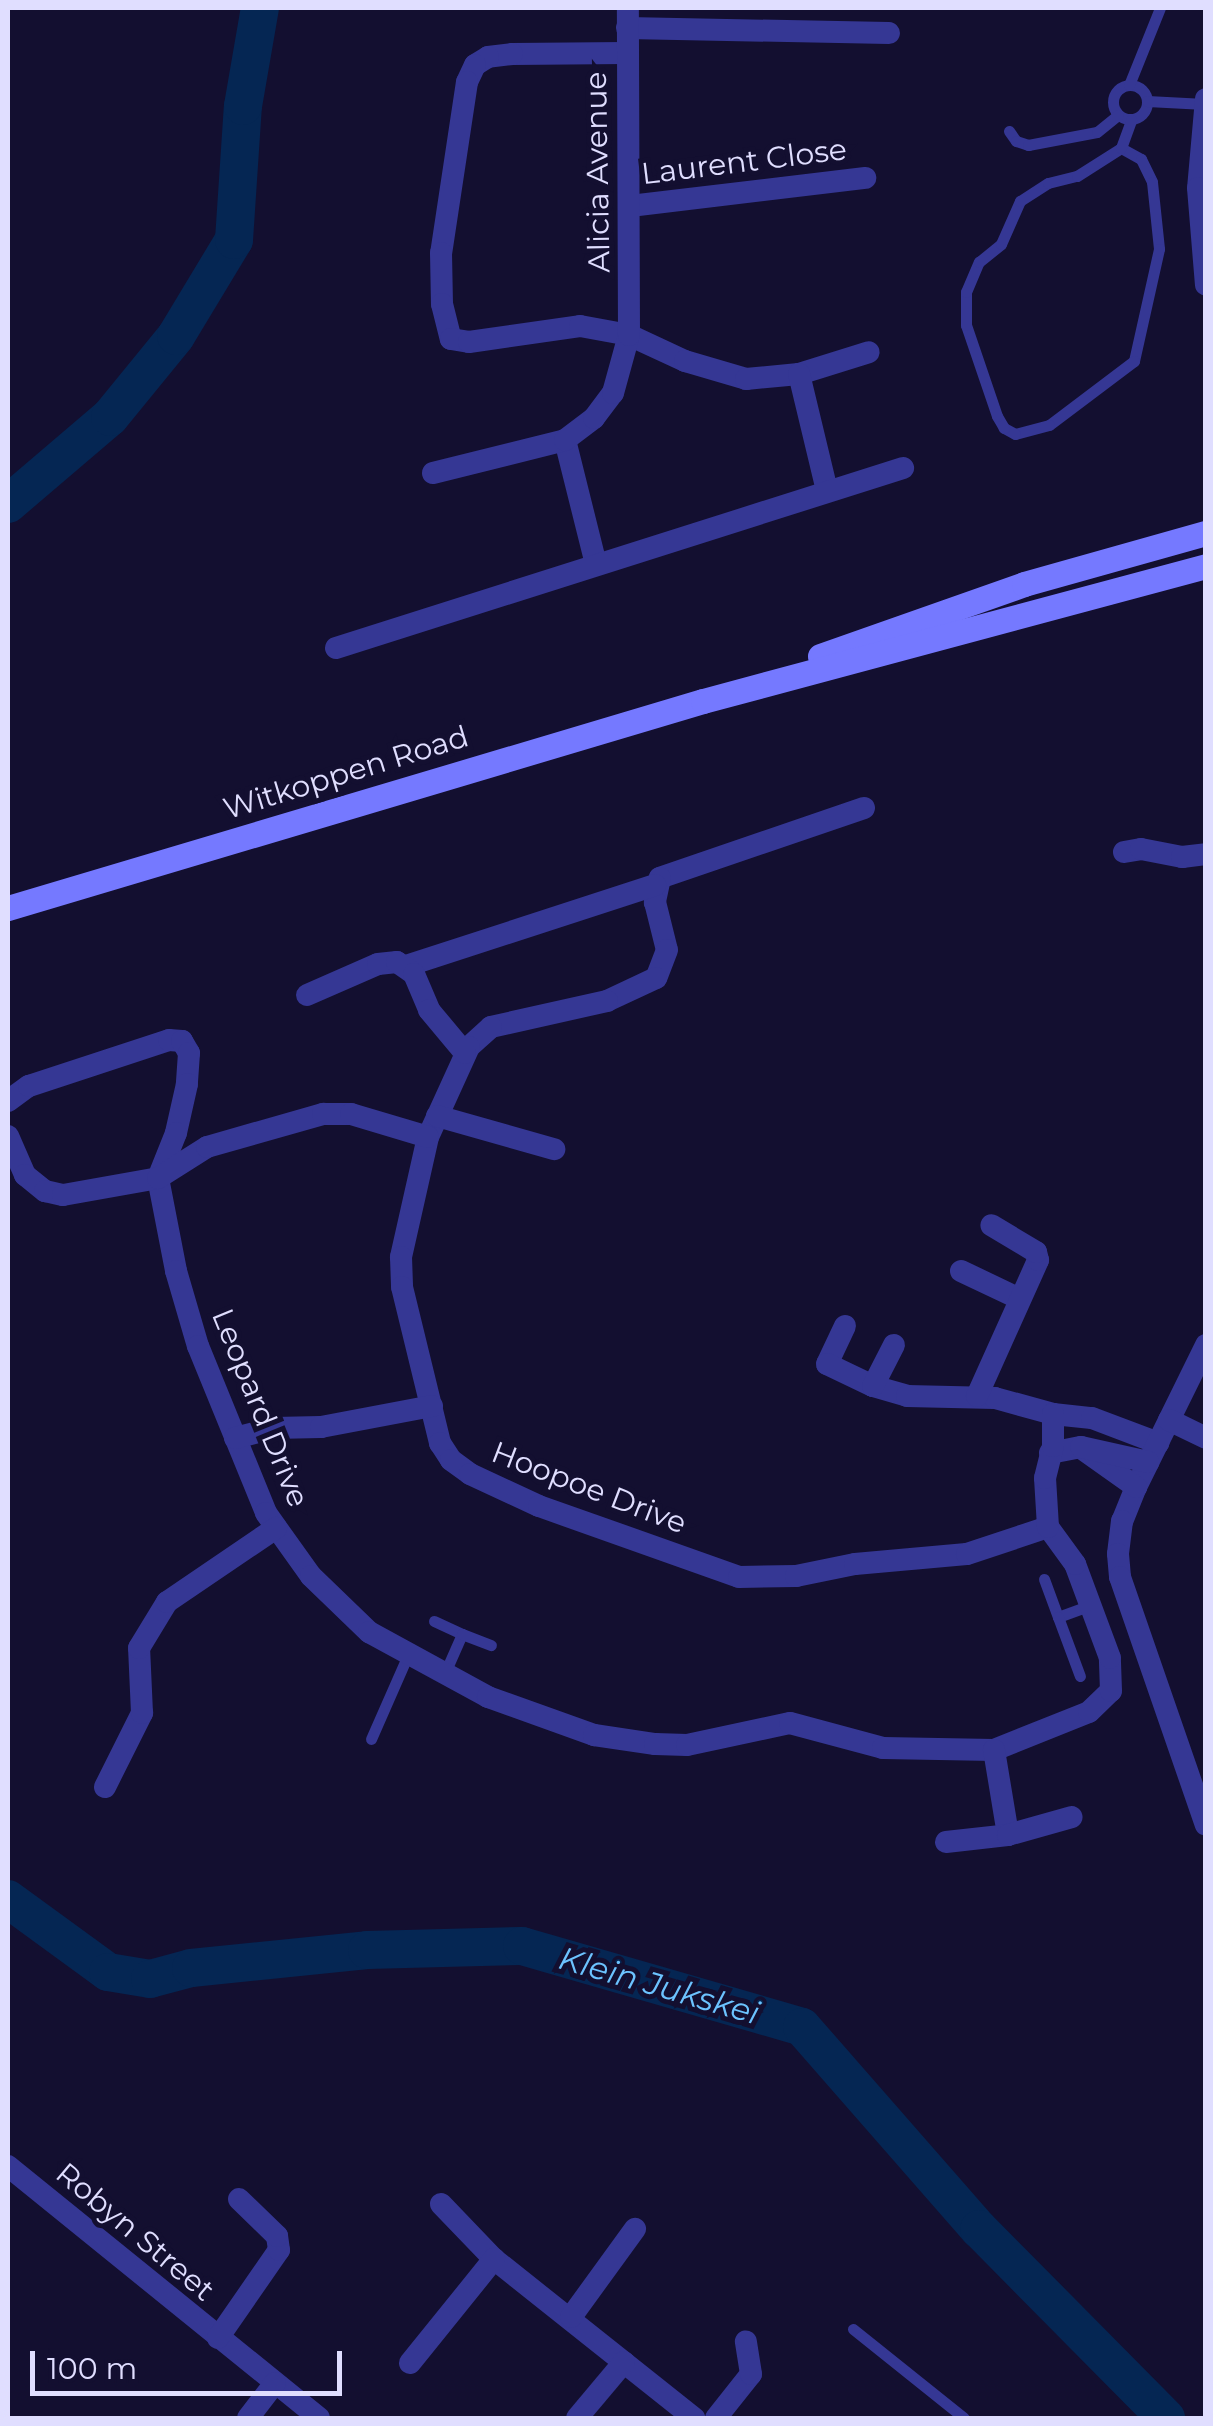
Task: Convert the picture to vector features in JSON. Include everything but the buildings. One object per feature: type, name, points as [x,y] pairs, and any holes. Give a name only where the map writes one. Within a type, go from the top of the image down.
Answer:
[{"type":"main road","name":"Witkoppen Road","points":[[703,700],[995,594],[1206,533]]},
{"type":"main road","name":"Witkoppen Road","points":[[8,908],[703,700],[1206,566]]},
{"type":"street","points":[[628,18],[889,33]]},
{"type":"street","name":"Alicia Avenue","points":[[565,440],[594,418],[613,393],[629,335],[628,18]]},
{"type":"street","points":[[626,53],[512,54],[488,57],[475,65],[467,82],[446,207],[440,279],[451,340],[469,342],[580,326],[629,335],[731,377],[799,374],[869,352]]},
{"type":"street","points":[[1205,102],[1198,188],[1206,285]]},
{"type":"street","name":"Laurent Close","points":[[630,206],[865,178]]},
{"type":"street","points":[[799,374],[827,491]]},
{"type":"street","points":[[432,474],[565,440],[596,564]]},
{"type":"street","points":[[336,648],[903,468]]},
{"type":"street","points":[[307,995],[378,964],[406,966],[655,885],[679,870],[864,808]]},
{"type":"street","points":[[1124,852],[1142,849],[1182,857],[1206,854]]},
{"type":"street","name":"Hoopoe Drive","points":[[655,885],[654,902],[667,950],[662,970],[643,986],[607,1000],[491,1027],[475,1038],[466,1052],[432,1126],[401,1270],[446,1456],[470,1474],[539,1506],[739,1577],[796,1576],[855,1564],[967,1554],[1048,1527]]},
{"type":"street","points":[[406,966],[430,1010],[466,1052]]},
{"type":"street","points":[[13,1096],[169,1040],[182,1042],[189,1053],[187,1084],[176,1133],[158,1178]]},
{"type":"street","points":[[8,1136],[26,1175],[56,1195],[158,1178],[208,1147],[324,1114],[432,1126],[554,1150]]},
{"type":"street","name":"Leopard Drive","points":[[158,1178],[191,1324],[235,1438],[276,1528],[332,1598],[369,1632],[406,1656],[488,1698],[594,1735],[676,1746],[790,1723],[883,1748],[994,1750],[1089,1712],[1107,1699],[1112,1668],[1091,1605]]},
{"type":"street","points":[[977,1396],[1038,1255],[991,1225]]},
{"type":"street","points":[[961,1270],[1020,1299]]},
{"type":"street","points":[[845,1326],[827,1364],[874,1386],[907,1396],[977,1396],[1053,1414],[1092,1418],[1153,1452]]},
{"type":"street","points":[[874,1386],[894,1345]]},
{"type":"street","points":[[1206,1345],[1136,1486],[1120,1531],[1120,1577],[1206,1825]]},
{"type":"street","points":[[235,1438],[274,1428],[321,1427],[432,1406]]},
{"type":"street","points":[[1053,1414],[1046,1478],[1048,1527],[1076,1564],[1091,1605]]},
{"type":"street","points":[[1169,1420],[1206,1438]]},
{"type":"street","points":[[1050,1453],[1081,1448],[1153,1452]]},
{"type":"street","points":[[1081,1448],[1136,1486]]},
{"type":"street","points":[[106,1787],[142,1713],[139,1648],[167,1602],[276,1528]]},
{"type":"street","points":[[994,1750],[1008,1836]]},
{"type":"street","points":[[946,1842],[1008,1836],[1072,1818]]},
{"type":"street","name":"Robyn Street","points":[[8,2166],[319,2418]]},
{"type":"street","points":[[218,2338],[279,2250],[278,2236],[239,2199]]},
{"type":"street","points":[[441,2204],[494,2259],[572,2316],[694,2418]]},
{"type":"street","points":[[572,2316],[635,2229]]},
{"type":"street","points":[[410,2363],[494,2259]]},
{"type":"street","points":[[716,2418],[751,2374],[746,2341]]},
{"type":"street","points":[[577,2418],[624,2362]]},
{"type":"street","points":[[248,2418],[275,2383]]},
{"type":"lane","points":[[1121,148],[1124,118],[1113,96],[1129,85],[1160,8]]},
{"type":"lane","points":[[1008,131],[1016,141],[1028,144],[1098,132],[1124,118],[1143,114],[1148,101],[1142,89],[1129,85]]},
{"type":"lane","points":[[1148,101],[1205,102]]},
{"type":"lane","points":[[1121,148],[1142,159],[1152,182],[1159,249],[1134,361],[1048,425],[1015,434],[1004,428],[997,416],[966,324],[966,292],[978,262],[1001,244],[1020,201],[1030,192],[1077,176],[1121,148]]},
{"type":"lane","points":[[1044,1579],[1080,1676]]},
{"type":"lane","points":[[1058,1618],[1091,1605]]},
{"type":"lane","points":[[434,1620],[491,1645]]},
{"type":"lane","points":[[443,1676],[462,1634]]},
{"type":"lane","points":[[371,1739],[406,1656]]},
{"type":"lane","points":[[852,2330],[964,2418]]},
{"type":"waterway","name":"Klein Jukskei","points":[[8,504],[110,417],[176,336],[234,240],[243,106],[260,8]]},
{"type":"waterway","name":"Klein Jukskei","points":[[8,1899],[108,1972],[150,1979],[191,1968],[367,1950],[522,1946],[802,2027],[979,2229],[1166,2418]]}]
